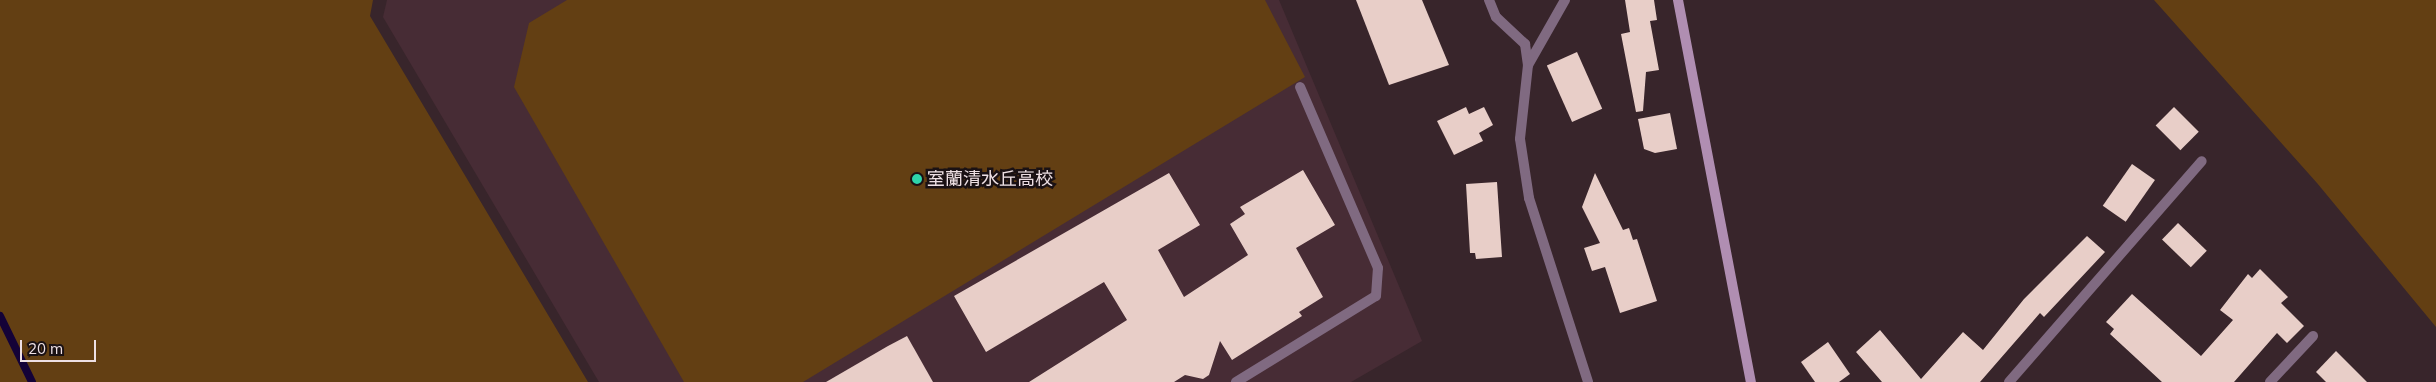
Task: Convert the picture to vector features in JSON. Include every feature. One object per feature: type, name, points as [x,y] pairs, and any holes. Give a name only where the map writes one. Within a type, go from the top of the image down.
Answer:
[{"type":"street","points":[[1489,0],[1496,17],[1525,44],[1528,65],[1520,139],[1529,198],[1588,382]]},
{"type":"street","points":[[1528,65],[1565,0]]},
{"type":"street","points":[[1678,0],[1751,382]]},
{"type":"street","points":[[1236,382],[1376,296],[1378,268],[1300,87]]},
{"type":"street","points":[[2009,382],[2202,161]]},
{"type":"street","points":[[2270,382],[2313,336]]},
{"type":"shaded area","points":[[0,0],[373,0],[370,16],[588,382],[0,382]]},
{"type":"shaded area","name":"室蘭清水丘高校","points":[[387,0],[1279,0],[1422,341],[1351,382],[599,382],[383,17]]},
{"type":"shaded area","points":[[567,0],[1265,0],[1305,77],[803,382],[684,382],[514,87],[529,23]]},
{"type":"shaded area","points":[[2154,0],[2436,0],[2436,327],[2317,183]]},
{"type":"building","points":[[1356,0],[1422,0],[1449,65],[1389,85]]},
{"type":"building","points":[[1625,0],[1654,0],[1657,20],[1650,21],[1659,70],[1646,72],[1643,111],[1636,112],[1621,34],[1630,32]]},
{"type":"building","points":[[1577,52],[1602,109],[1572,122],[1547,65]]},
{"type":"building","points":[[1466,107],[1469,114],[1484,107],[1493,125],[1479,133],[1483,141],[1454,155],[1437,121]]},
{"type":"building","points":[[2174,107],[2199,132],[2180,150],[2156,125]]},
{"type":"building","points":[[1670,113],[1677,149],[1655,153],[1644,149],[1638,119]]},
{"type":"building","points":[[2132,164],[2155,180],[2126,222],[2103,206]]},
{"type":"building","points":[[1303,170],[1335,225],[1296,248],[1323,297],[1299,312],[1302,316],[1232,360],[1220,341],[1209,375],[1203,379],[1185,375],[1174,382],[1029,382],[1127,320],[1104,282],[986,352],[954,296],[1169,173],[1200,225],[1158,250],[1184,297],[1248,255],[1230,224],[1245,214],[1240,207]]},
{"type":"building","points":[[1595,173],[1623,230],[1629,228],[1633,240],[1637,239],[1657,301],[1620,313],[1605,267],[1592,271],[1584,248],[1600,243],[1582,207]]},
{"type":"building","points":[[1497,182],[1502,257],[1476,259],[1475,253],[1470,253],[1466,184]]},
{"type":"building","points":[[2178,223],[2207,251],[2191,267],[2162,240]]},
{"type":"building","points":[[2087,236],[2105,252],[2044,317],[2040,313],[1980,382],[1882,382],[1856,352],[1880,330],[1921,379],[1963,332],[1983,350],[2024,299]]},
{"type":"building","points":[[2260,269],[2288,297],[2281,303],[2304,326],[2287,343],[2277,333],[2234,382],[2162,382],[2110,334],[2114,329],[2106,322],[2132,294],[2201,356],[2233,320],[2220,310],[2248,274],[2252,278]]},
{"type":"building","points":[[907,336],[933,382],[826,382],[888,346]]},
{"type":"building","points":[[1828,342],[1850,374],[1839,382],[1815,382],[1801,362]]},
{"type":"building","points":[[2336,351],[2367,382],[2326,382],[2316,372]]},
{"type":"waterway","points":[[0,316],[32,382]]},
{"type":"place","name":"室蘭清水丘高校","points":[[917,179]]}]
